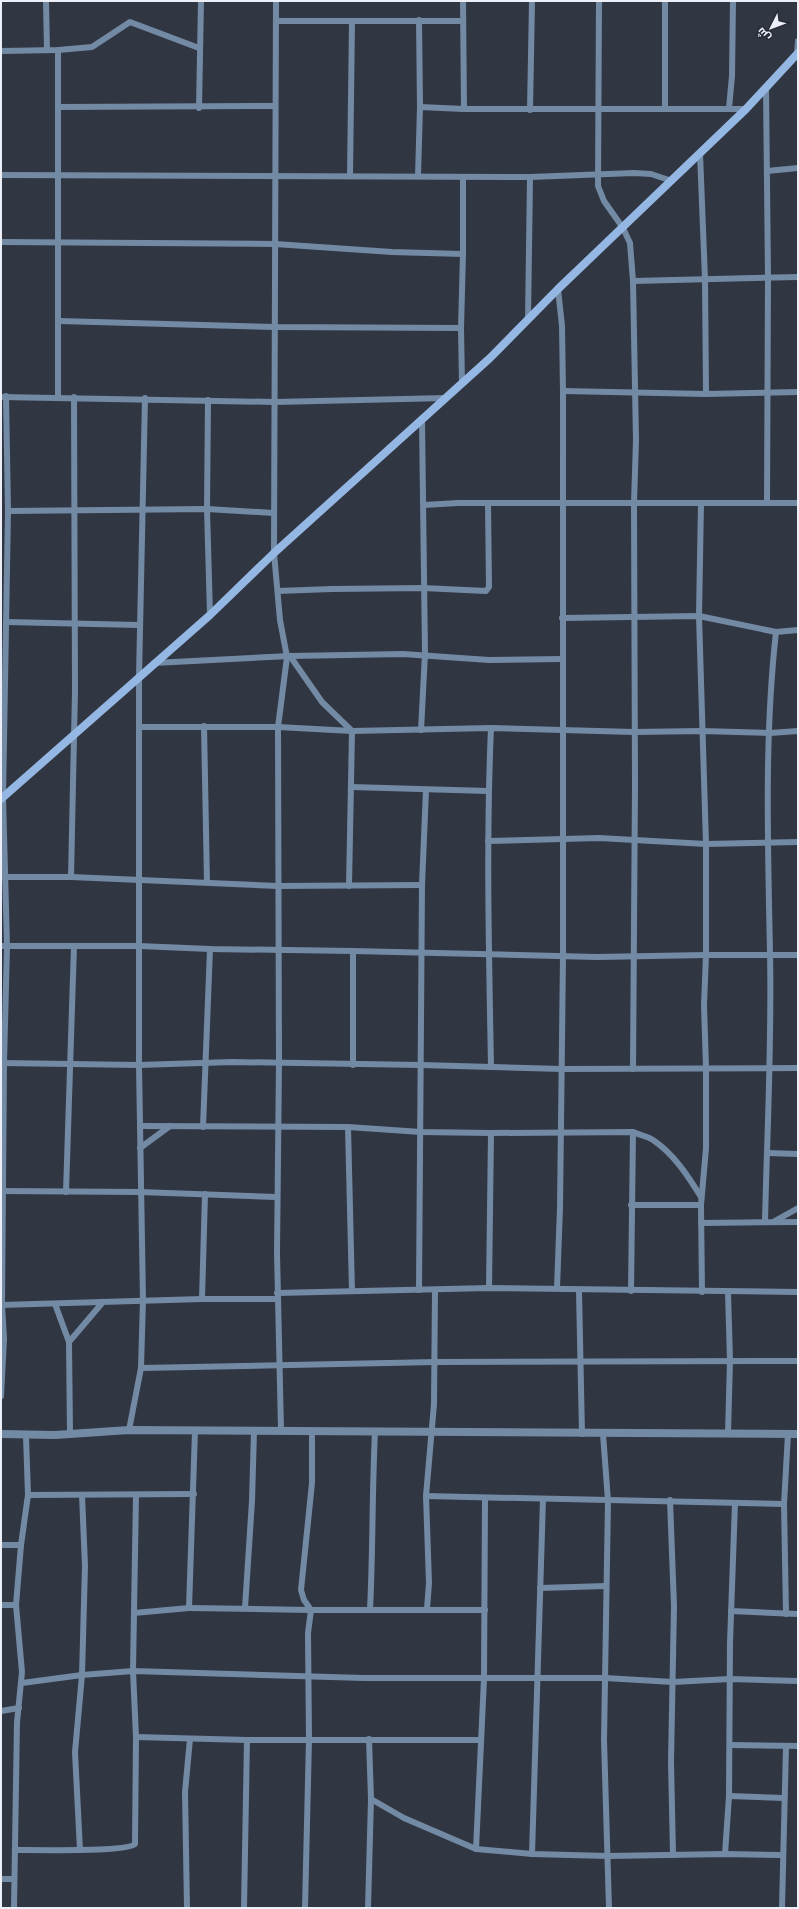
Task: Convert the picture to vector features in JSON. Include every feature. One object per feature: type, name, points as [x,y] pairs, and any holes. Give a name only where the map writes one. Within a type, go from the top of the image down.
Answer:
[{"type":"main road","points":[[2,798],[210,615],[274,553],[462,384],[558,289],[746,109],[798,54]]},
{"type":"street","points":[[46,1],[47,50]]},
{"type":"street","points":[[199,108],[201,1]]},
{"type":"street","points":[[276,1],[274,553],[280,620],[288,656],[278,727],[279,1063],[276,1197],[277,1296],[282,1430]]},
{"type":"street","points":[[463,1],[464,109]]},
{"type":"street","points":[[530,110],[532,1]]},
{"type":"street","points":[[599,1],[598,186],[604,201],[623,228],[632,253],[633,281],[636,392],[634,503],[635,617],[633,1069]]},
{"type":"street","points":[[665,1],[665,109]]},
{"type":"street","points":[[729,108],[732,76],[733,1]]},
{"type":"street","points":[[418,176],[420,107],[419,20]]},
{"type":"street","points":[[276,21],[463,21]]},
{"type":"street","points":[[350,176],[352,21]]},
{"type":"street","points":[[1,51],[58,50],[95,46],[130,22],[140,24],[200,48]]},
{"type":"street","points":[[798,41],[798,54]]},
{"type":"street","points":[[58,50],[58,397]]},
{"type":"street","points":[[766,87],[768,277],[767,503]]},
{"type":"street","points":[[58,107],[199,108],[275,106]]},
{"type":"street","points":[[420,107],[530,110],[598,108],[746,109]]},
{"type":"street","points":[[700,153],[705,279],[706,394]]},
{"type":"street","points":[[767,171],[798,168]]},
{"type":"street","points":[[1,175],[418,176],[463,178],[651,174],[672,180]]},
{"type":"street","points":[[528,320],[530,177]]},
{"type":"street","points":[[462,384],[460,328],[463,254],[463,178]]},
{"type":"street","points":[[1,242],[58,244],[275,244],[392,252],[463,254]]},
{"type":"street","points":[[633,281],[798,277]]},
{"type":"street","points":[[557,1288],[563,956],[562,618],[564,391],[562,326],[558,289]]},
{"type":"street","points":[[59,320],[275,327],[460,328]]},
{"type":"street","points":[[564,391],[706,394],[798,392]]},
{"type":"street","points":[[1,1396],[4,1339],[1,1305],[4,946],[2,730],[3,668],[6,622],[4,600],[4,532],[8,511],[4,469],[3,397],[145,398],[275,402],[446,398]]},
{"type":"street","points":[[71,877],[74,734],[74,397]]},
{"type":"street","points":[[129,1430],[141,1368],[143,1300],[139,1065],[139,625],[145,398]]},
{"type":"street","points":[[208,400],[207,509],[210,615]]},
{"type":"street","points":[[421,730],[425,654],[422,420]]},
{"type":"street","points":[[278,591],[332,588],[423,588],[486,591],[489,587],[488,503]]},
{"type":"street","points":[[424,505],[488,503],[798,504]]},
{"type":"street","points":[[701,503],[699,616],[706,844],[706,955],[704,1006],[706,1148],[701,1198],[702,1292]]},
{"type":"street","points":[[8,511],[207,509],[274,513]]},
{"type":"street","points":[[562,618],[699,616],[776,632],[798,630]]},
{"type":"street","points":[[6,622],[74,625],[139,625]]},
{"type":"street","points":[[765,1222],[770,954],[767,785],[771,681],[776,632]]},
{"type":"street","points":[[154,663],[288,656],[425,654],[489,660],[562,659]]},
{"type":"street","points":[[288,656],[322,702],[352,731],[349,886]]},
{"type":"street","points":[[204,726],[207,882]]},
{"type":"street","points":[[139,727],[278,727],[352,731],[491,728],[634,732],[702,731],[770,733],[798,731]]},
{"type":"street","points":[[491,728],[488,791],[491,1067]]},
{"type":"street","points":[[351,787],[488,791]]},
{"type":"street","points":[[419,1290],[422,1065],[422,885],[426,790]]},
{"type":"street","points":[[488,841],[562,838],[706,844],[768,844],[798,842]]},
{"type":"street","points":[[4,877],[71,877],[278,886],[422,885]]},
{"type":"street","points":[[4,946],[139,946],[210,949],[353,950],[633,957],[770,954],[798,956]]},
{"type":"street","points":[[66,1192],[74,946]]},
{"type":"street","points":[[203,1127],[210,949]]},
{"type":"street","points":[[353,950],[353,1065]]},
{"type":"street","points":[[2,1063],[139,1065],[206,1062],[422,1065],[562,1069],[798,1068]]},
{"type":"street","points":[[140,1126],[278,1128],[348,1127],[421,1132],[491,1133],[633,1132],[652,1139],[671,1155],[688,1176],[701,1198]]},
{"type":"street","points":[[140,1148],[170,1126]]},
{"type":"street","points":[[348,1127],[352,1291]]},
{"type":"street","points":[[631,1291],[633,1132]]},
{"type":"street","points":[[490,1288],[491,1133]]},
{"type":"street","points":[[767,1153],[798,1154]]},
{"type":"street","points":[[2,1191],[140,1192],[276,1197]]},
{"type":"street","points":[[202,1299],[205,1194]]},
{"type":"street","points":[[631,1204],[701,1205]]},
{"type":"street","points":[[773,1222],[798,1208]]},
{"type":"street","points":[[701,1223],[798,1222]]},
{"type":"street","points":[[1,1305],[202,1299],[352,1291],[490,1288],[557,1288],[579,1291],[798,1292]]},
{"type":"street","points":[[427,1609],[429,1583],[426,1496],[433,1432],[436,1362],[435,1290]]},
{"type":"street","points":[[579,1291],[582,1434]]},
{"type":"street","points":[[728,1292],[730,1361],[728,1433]]},
{"type":"street","points":[[69,1342],[103,1302]]},
{"type":"street","points":[[55,1304],[69,1342],[70,1434]]},
{"type":"street","points":[[141,1368],[436,1362],[798,1362]]},
{"type":"street","points":[[1,1434],[26,1436],[129,1430],[312,1430],[582,1434],[798,1434]]},
{"type":"street","points":[[305,1908],[309,1739],[308,1633],[311,1610],[301,1590],[312,1483],[312,1430]]},
{"type":"street","points":[[189,1608],[196,1431]]},
{"type":"street","points":[[245,1608],[252,1501],[254,1431]]},
{"type":"street","points":[[370,1610],[375,1432]]},
{"type":"street","points":[[603,1434],[608,1501],[604,1740],[609,1908]]},
{"type":"street","points":[[786,1614],[784,1504],[788,1434]]},
{"type":"street","points":[[14,1908],[13,1879],[16,1850],[19,1708],[22,1683],[16,1605],[21,1544],[28,1495],[26,1436]]},
{"type":"street","points":[[28,1495],[194,1494]]},
{"type":"street","points":[[80,1850],[75,1752],[82,1674],[85,1566],[82,1495]]},
{"type":"street","points":[[16,1850],[80,1850],[132,1847],[135,1844],[136,1737],[133,1671],[136,1495]]},
{"type":"street","points":[[426,1496],[608,1501],[670,1500],[784,1504]]},
{"type":"street","points":[[476,1850],[484,1679],[485,1498]]},
{"type":"street","points":[[532,1854],[543,1499]]},
{"type":"street","points":[[670,1500],[673,1575],[671,1761],[673,1855]]},
{"type":"street","points":[[725,1854],[729,1796],[731,1611],[735,1503]]},
{"type":"street","points":[[1,1545],[21,1544]]},
{"type":"street","points":[[540,1588],[606,1586]]},
{"type":"street","points":[[1,1605],[16,1605]]},
{"type":"street","points":[[134,1613],[189,1608],[485,1610]]},
{"type":"street","points":[[731,1611],[798,1614]]},
{"type":"street","points":[[22,1683],[82,1674],[133,1671],[484,1679],[605,1678],[672,1682],[730,1679],[798,1681]]},
{"type":"street","points":[[1,1711],[19,1708]]},
{"type":"street","points":[[136,1737],[247,1740],[481,1740]]},
{"type":"street","points":[[187,1908],[185,1792],[190,1739]]},
{"type":"street","points":[[368,1908],[371,1799],[370,1739]]},
{"type":"street","points":[[244,1908],[247,1740]]},
{"type":"street","points":[[730,1745],[798,1746]]},
{"type":"street","points":[[782,1908],[782,1855],[786,1746]]},
{"type":"street","points":[[729,1796],[784,1798]]},
{"type":"street","points":[[371,1799],[404,1818],[476,1850],[532,1854],[608,1856],[725,1854],[782,1855]]},
{"type":"street","points":[[1,1879],[13,1879]]}]
